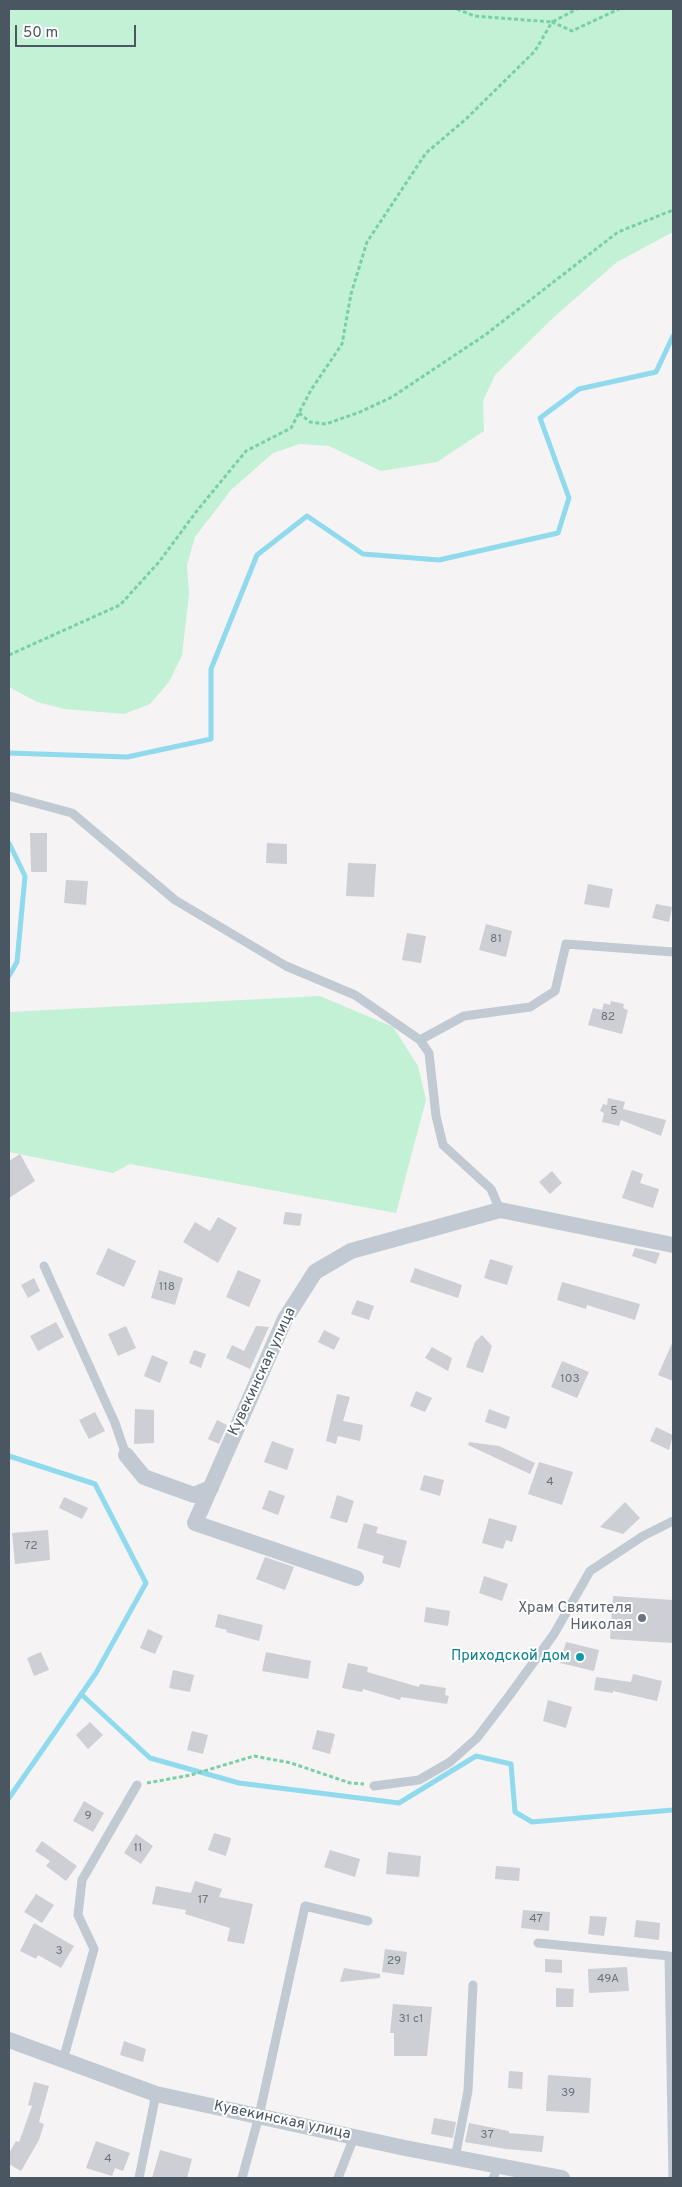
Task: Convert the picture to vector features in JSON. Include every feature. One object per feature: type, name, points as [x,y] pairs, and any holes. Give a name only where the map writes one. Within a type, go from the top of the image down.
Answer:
[{"type":"street","name":"Кувекинская улица","points":[[356,1578],[195,1523],[285,1318],[315,1272],[351,1251],[500,1210],[673,1245]]},
{"type":"street","points":[[126,1455],[144,1477],[194,1496],[211,1488]]},
{"type":"street","name":"Кувекинская улица","points":[[9,2040],[156,2094],[455,2158],[496,2172],[562,2178]]},
{"type":"lane","points":[[9,796],[72,813],[175,900],[286,966],[355,995],[420,1040],[429,1053],[436,1116],[444,1145],[491,1189],[500,1210]]},
{"type":"lane","points":[[420,1040],[464,1016],[530,1007],[555,991],[566,944],[673,952]]},
{"type":"lane","points":[[44,1266],[116,1423],[126,1455]]},
{"type":"lane","points":[[374,1786],[419,1780],[450,1762],[477,1738],[554,1634],[590,1571],[642,1536],[673,1520]]},
{"type":"lane","points":[[63,2060],[94,1949],[78,1915],[82,1880],[138,1785]]},
{"type":"lane","points":[[242,2178],[260,2116],[304,1906],[368,1921]]},
{"type":"lane","points":[[538,1943],[669,1956],[673,2178]]},
{"type":"lane","points":[[455,2158],[468,2091],[474,1985]]},
{"type":"lane","points":[[139,2178],[156,2094]]},
{"type":"lane","points":[[338,2178],[354,2137]]},
{"type":"path","points":[[457,9],[474,16],[552,22],[572,31],[619,9]]},
{"type":"path","points":[[9,655],[120,606],[159,562],[196,512],[246,451],[291,428],[342,344],[351,294],[367,242],[426,153],[466,119],[535,51],[552,22],[577,9]]},
{"type":"path","points":[[299,412],[310,422],[326,424],[360,412],[392,397],[485,335],[618,232],[673,210]]},
{"type":"path","points":[[138,1785],[190,1775],[254,1756],[291,1763],[350,1783],[374,1786]]},
{"type":"green space","points":[[9,9],[673,9],[673,232],[617,262],[554,317],[495,375],[483,401],[484,431],[437,462],[381,471],[329,446],[300,444],[273,453],[231,490],[195,537],[187,565],[189,594],[182,655],[169,682],[150,704],[124,714],[65,709],[37,702],[9,687]]},
{"type":"green space","points":[[320,996],[393,1027],[418,1066],[426,1100],[396,1213],[130,1164],[113,1173],[9,1152],[9,1012]]},
{"type":"building","points":[[30,833],[47,833],[47,872],[31,872]]},
{"type":"building","points":[[267,843],[287,844],[287,864],[266,863]]},
{"type":"building","points":[[348,863],[376,864],[374,897],[346,896]]},
{"type":"building","points":[[66,880],[88,881],[86,905],[64,903]]},
{"type":"building","points":[[588,884],[613,889],[609,908],[584,904]]},
{"type":"building","points":[[656,904],[672,907],[669,922],[652,918]]},
{"type":"building","points":[[486,924],[512,931],[506,957],[479,950]]},
{"type":"building","points":[[407,933],[426,936],[421,963],[402,960]]},
{"type":"building","points":[[611,1001],[624,1004],[623,1008],[628,1010],[622,1034],[588,1025],[593,1008],[602,1010],[604,1003],[610,1005]]},
{"type":"building","points":[[608,1098],[625,1102],[623,1109],[666,1120],[661,1136],[621,1120],[619,1126],[602,1122],[604,1113],[600,1111],[603,1104],[607,1105]]},
{"type":"building","points":[[20,1154],[35,1181],[9,1198],[9,1161]]},
{"type":"building","points":[[632,1170],[643,1174],[640,1183],[659,1189],[653,1208],[622,1198]]},
{"type":"building","points":[[552,1171],[562,1183],[550,1194],[539,1182]]},
{"type":"building","points":[[285,1212],[302,1214],[300,1226],[283,1224]]},
{"type":"building","points":[[218,1217],[237,1228],[218,1263],[183,1242],[195,1222],[210,1231]]},
{"type":"building","points":[[108,1248],[136,1261],[124,1287],[96,1274]]},
{"type":"building","points":[[635,1248],[660,1253],[656,1264],[632,1256]]},
{"type":"building","points":[[490,1259],[513,1266],[507,1285],[484,1278]]},
{"type":"building","points":[[415,1268],[462,1285],[458,1298],[410,1282]]},
{"type":"building","points":[[159,1270],[183,1278],[175,1305],[151,1298]]},
{"type":"building","points":[[238,1270],[261,1280],[249,1307],[226,1297]]},
{"type":"building","points":[[34,1278],[40,1291],[28,1298],[21,1285]]},
{"type":"building","points":[[562,1282],[640,1304],[635,1320],[587,1305],[586,1309],[557,1300]]},
{"type":"building","points":[[357,1300],[374,1306],[369,1320],[351,1314]]},
{"type":"building","points":[[56,1322],[64,1337],[38,1351],[30,1336]]},
{"type":"building","points":[[126,1326],[136,1348],[118,1356],[108,1334]]},
{"type":"building","points":[[256,1326],[269,1327],[250,1369],[226,1358],[232,1345],[244,1351]]},
{"type":"building","points":[[324,1330],[340,1338],[334,1350],[318,1342]]},
{"type":"building","points":[[482,1335],[492,1346],[483,1373],[466,1367],[475,1342]]},
{"type":"building","points":[[673,1341],[673,1381],[658,1375]]},
{"type":"building","points":[[432,1347],[452,1358],[448,1371],[425,1358]]},
{"type":"building","points":[[194,1350],[206,1354],[201,1368],[189,1363]]},
{"type":"building","points":[[152,1355],[168,1362],[160,1383],[144,1376]]},
{"type":"building","points":[[562,1361],[589,1372],[577,1398],[551,1387]]},
{"type":"building","points":[[416,1391],[432,1398],[425,1412],[410,1406]]},
{"type":"building","points":[[337,1394],[350,1397],[343,1421],[363,1425],[360,1441],[338,1436],[336,1444],[326,1441]]},
{"type":"building","points":[[135,1409],[154,1410],[154,1443],[134,1444]]},
{"type":"building","points":[[489,1409],[510,1417],[506,1429],[485,1422]]},
{"type":"building","points":[[95,1412],[105,1431],[89,1439],[79,1420]]},
{"type":"building","points":[[217,1420],[227,1425],[219,1444],[208,1439]]},
{"type":"building","points":[[656,1427],[673,1435],[669,1450],[650,1441]]},
{"type":"building","points":[[272,1441],[294,1449],[287,1470],[264,1462]]},
{"type":"building","points":[[469,1442],[499,1446],[535,1463],[530,1474],[468,1445]]},
{"type":"building","points":[[539,1462],[573,1472],[562,1505],[528,1494]]},
{"type":"building","points":[[424,1475],[444,1480],[440,1496],[420,1490]]},
{"type":"building","points":[[269,1490],[285,1496],[278,1515],[262,1509]]},
{"type":"building","points":[[337,1495],[354,1501],[347,1523],[330,1518]]},
{"type":"building","points":[[64,1497],[88,1508],[82,1519],[59,1508]]},
{"type":"building","points":[[625,1502],[640,1518],[623,1534],[600,1527]]},
{"type":"building","points":[[489,1518],[517,1526],[512,1542],[506,1540],[503,1549],[482,1543]]},
{"type":"building","points":[[364,1523],[378,1527],[376,1533],[407,1541],[400,1568],[382,1563],[384,1556],[357,1548]]},
{"type":"building","points":[[48,1530],[50,1560],[15,1564],[12,1533]]},
{"type":"building","points":[[265,1557],[294,1567],[285,1590],[256,1579]]},
{"type":"building","points":[[484,1576],[508,1584],[502,1601],[479,1593]]},
{"type":"building","name":"Храм Святителя Николая","points":[[613,1596],[673,1600],[673,1643],[610,1639]]},
{"type":"building","points":[[426,1607],[450,1611],[448,1626],[424,1622]]},
{"type":"building","points":[[218,1614],[263,1625],[259,1641],[215,1627]]},
{"type":"building","points":[[148,1629],[163,1636],[155,1654],[140,1648]]},
{"type":"building","name":"Приходской дом","points":[[566,1642],[599,1650],[594,1671],[560,1663]]},
{"type":"building","points":[[41,1652],[49,1670],[34,1676],[27,1658]]},
{"type":"building","points":[[266,1652],[311,1661],[308,1679],[262,1671]]},
{"type":"building","points":[[348,1663],[368,1667],[367,1672],[419,1687],[420,1684],[446,1688],[445,1695],[449,1696],[447,1704],[401,1697],[400,1700],[363,1689],[362,1692],[342,1688]]},
{"type":"building","points":[[173,1670],[194,1675],[190,1692],[169,1688]]},
{"type":"building","points":[[633,1674],[662,1681],[657,1701],[613,1691],[613,1693],[594,1690],[596,1677],[631,1682]]},
{"type":"building","points":[[548,1700],[572,1707],[566,1728],[543,1721]]},
{"type":"building","points":[[90,1722],[103,1735],[88,1749],[76,1735]]},
{"type":"building","points":[[317,1730],[335,1734],[330,1754],[312,1749]]},
{"type":"building","points":[[192,1731],[208,1735],[203,1754],[187,1750]]},
{"type":"building","points":[[84,1801],[104,1813],[93,1832],[73,1821]]},
{"type":"building","points":[[214,1833],[231,1838],[226,1856],[208,1850]]},
{"type":"building","points":[[136,1834],[153,1846],[141,1864],[124,1853]]},
{"type":"building","points":[[42,1841],[77,1866],[66,1881],[46,1866],[50,1861],[35,1851]]},
{"type":"building","points":[[330,1850],[360,1859],[355,1877],[324,1867]]},
{"type":"building","points":[[388,1852],[421,1856],[419,1877],[386,1874]]},
{"type":"building","points":[[496,1866],[520,1868],[519,1881],[495,1879]]},
{"type":"building","points":[[195,1881],[222,1889],[219,1897],[253,1904],[244,1944],[227,1941],[230,1928],[185,1914],[186,1910],[152,1904],[156,1886],[191,1893]]},
{"type":"building","points":[[36,1894],[54,1905],[42,1923],[24,1912]]},
{"type":"building","points":[[523,1910],[550,1912],[549,1931],[521,1928]]},
{"type":"building","points":[[590,1916],[607,1917],[604,1936],[588,1934]]},
{"type":"building","points":[[636,1920],[660,1923],[659,1940],[634,1937]]},
{"type":"building","points":[[34,1923],[74,1946],[61,1968],[38,1955],[36,1959],[20,1951]]},
{"type":"building","points":[[385,1949],[407,1952],[404,1975],[382,1972]]},
{"type":"building","points":[[545,1959],[562,1960],[562,1973],[545,1972]]},
{"type":"building","points":[[627,1967],[629,1991],[589,1993],[588,1969]]},
{"type":"building","points":[[344,1968],[380,1974],[380,1978],[340,1982]]},
{"type":"building","points":[[556,1988],[574,1989],[573,2007],[556,2007]]},
{"type":"building","points":[[393,2004],[432,2007],[427,2056],[394,2056],[394,2033],[390,2033]]},
{"type":"building","points":[[124,2041],[146,2049],[143,2062],[120,2055]]},
{"type":"building","points":[[509,2071],[523,2072],[522,2089],[508,2088]]},
{"type":"building","points":[[548,2075],[591,2078],[589,2113],[546,2111]]},
{"type":"building","points":[[34,2082],[49,2086],[39,2122],[44,2124],[39,2140],[21,2171],[9,2164],[9,2153],[16,2141],[19,2142],[32,2106],[28,2105]]},
{"type":"building","points":[[434,2118],[456,2122],[453,2138],[431,2134]]},
{"type":"building","points":[[469,2123],[509,2131],[509,2133],[544,2136],[542,2152],[506,2149],[465,2142]]},
{"type":"building","points":[[96,2141],[130,2153],[123,2171],[115,2168],[112,2176],[86,2168]]},
{"type":"building","points":[[160,2150],[192,2159],[187,2178],[152,2178]]},
{"type":"waterway","points":[[9,753],[127,757],[211,739],[211,669],[257,555],[307,516],[363,554],[439,560],[558,533],[569,498],[540,418],[579,389],[656,372],[673,336]]},
{"type":"waterway","points":[[9,843],[25,876],[17,962],[9,976]]},
{"type":"waterway","points":[[9,1456],[95,1484],[146,1583],[96,1673],[9,1798]]},
{"type":"waterway","points":[[81,1694],[150,1758],[239,1783],[399,1803],[476,1756],[511,1764],[515,1812],[532,1822],[673,1810]]},
{"type":"place","name":"Храм Святителя Николая","points":[[642,1618]]},
{"type":"place","name":"Приходской дом","points":[[580,1657]]}]
